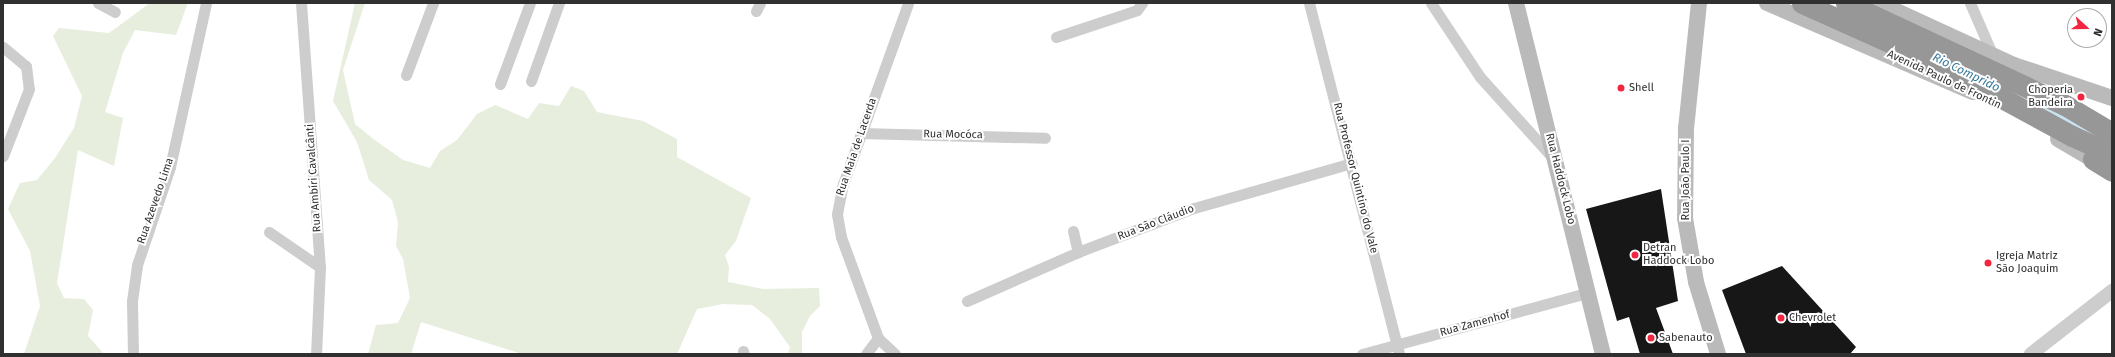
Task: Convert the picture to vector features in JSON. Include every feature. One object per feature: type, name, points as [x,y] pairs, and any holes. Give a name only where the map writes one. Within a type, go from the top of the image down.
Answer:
[{"type":"highway","points":[[1846,3],[2065,105],[2112,120]]},
{"type":"highway","points":[[1792,5],[1943,66],[2072,136],[2108,150]]},
{"type":"highway","points":[[2065,105],[2108,150],[2112,172]]},
{"type":"main road","name":"Rua Haddock Lobo","points":[[1516,3],[1603,354]]},
{"type":"main road","name":"Rua João Paulo I","points":[[1699,3],[1686,128],[1685,218],[1696,282],[1718,354]]},
{"type":"main road","name":"Avenida Paulo de Frontin","points":[[1767,3],[1792,5],[1992,87],[2108,150]]},
{"type":"main road","points":[[1879,3],[2014,65],[2111,102]]},
{"type":"main road","points":[[1992,87],[1994,56]]},
{"type":"main road","points":[[1992,87],[2014,65]]},
{"type":"street","points":[[98,3],[115,12]]},
{"type":"street","name":"Rua Azevedo Lima","points":[[133,354],[132,301],[137,265],[170,167],[206,3]]},
{"type":"street","name":"Rua Ambíri Cavalcânti","points":[[301,3],[320,267],[316,354]]},
{"type":"street","points":[[406,75],[433,3]]},
{"type":"street","points":[[500,84],[530,3]]},
{"type":"street","points":[[531,81],[559,3]]},
{"type":"street","name":"Rua Maia de Lacerda","points":[[895,354],[878,338],[841,237],[838,214],[843,184],[860,133],[908,3]]},
{"type":"street","points":[[1056,36],[1138,10],[1142,3]]},
{"type":"street","name":"Rua Professor Quintino do Vale","points":[[1309,3],[1352,163],[1398,350]]},
{"type":"street","points":[[1431,3],[1480,77],[1556,161]]},
{"type":"street","points":[[1970,3],[1994,56]]},
{"type":"street","points":[[3,47],[18,57],[26,66],[29,89],[3,156]]},
{"type":"street","name":"Rua Mocóca","points":[[860,133],[1045,138]]},
{"type":"street","name":"Rua São Cláudio","points":[[967,301],[1078,252],[1194,208],[1352,163]]},
{"type":"street","points":[[1073,231],[1078,252]]},
{"type":"street","points":[[269,232],[320,267]]},
{"type":"street","points":[[2031,354],[2112,291]]},
{"type":"street","name":"Rua Zamenhof","points":[[1362,354],[1398,350],[1587,293]]},
{"type":"street","points":[[866,354],[878,338]]},
{"type":"green space","points":[[150,3],[188,3],[176,35],[135,30],[123,53],[105,112],[123,118],[114,166],[78,150],[57,283],[64,298],[84,299],[93,310],[88,336],[104,354],[24,354],[40,306],[30,251],[8,209],[20,183],[37,180],[55,158],[74,128],[82,96],[53,36],[59,28],[109,33]]},
{"type":"green space","points":[[355,3],[365,3],[343,70],[355,124],[372,138],[403,160],[430,168],[440,151],[457,140],[477,114],[495,105],[528,119],[539,103],[559,106],[571,86],[584,91],[597,112],[643,121],[677,139],[677,157],[751,198],[736,241],[725,255],[729,267],[728,282],[763,289],[819,288],[820,306],[810,316],[802,332],[802,354],[788,354],[790,347],[770,319],[752,305],[723,304],[697,309],[677,354],[522,354],[421,322],[411,354],[368,354],[376,325],[398,323],[410,298],[403,259],[396,246],[398,222],[392,200],[369,180],[357,142],[333,101]]},
{"type":"building","name":"Detran Haddock Lobo","points":[[1661,189],[1678,301],[1656,308],[1673,354],[1640,354],[1629,317],[1617,321],[1586,209]]},
{"type":"building","name":"Chevrolet","points":[[1782,266],[1856,347],[1850,354],[1746,354],[1722,290]]},
{"type":"waterway","name":"Rio Comprido","points":[[2041,109],[2112,143]]},
{"type":"place","name":"Shell","points":[[1621,88]]},
{"type":"place","name":"Choperia Bandeira","points":[[2081,97]]},
{"type":"place","name":"Detran Haddock Lobo","points":[[1635,255]]},
{"type":"place","name":"Igreja Matriz São Joaquim","points":[[1988,263]]},
{"type":"place","name":"Chevrolet","points":[[1781,318]]},
{"type":"place","name":"Sabenauto","points":[[1651,338]]}]
